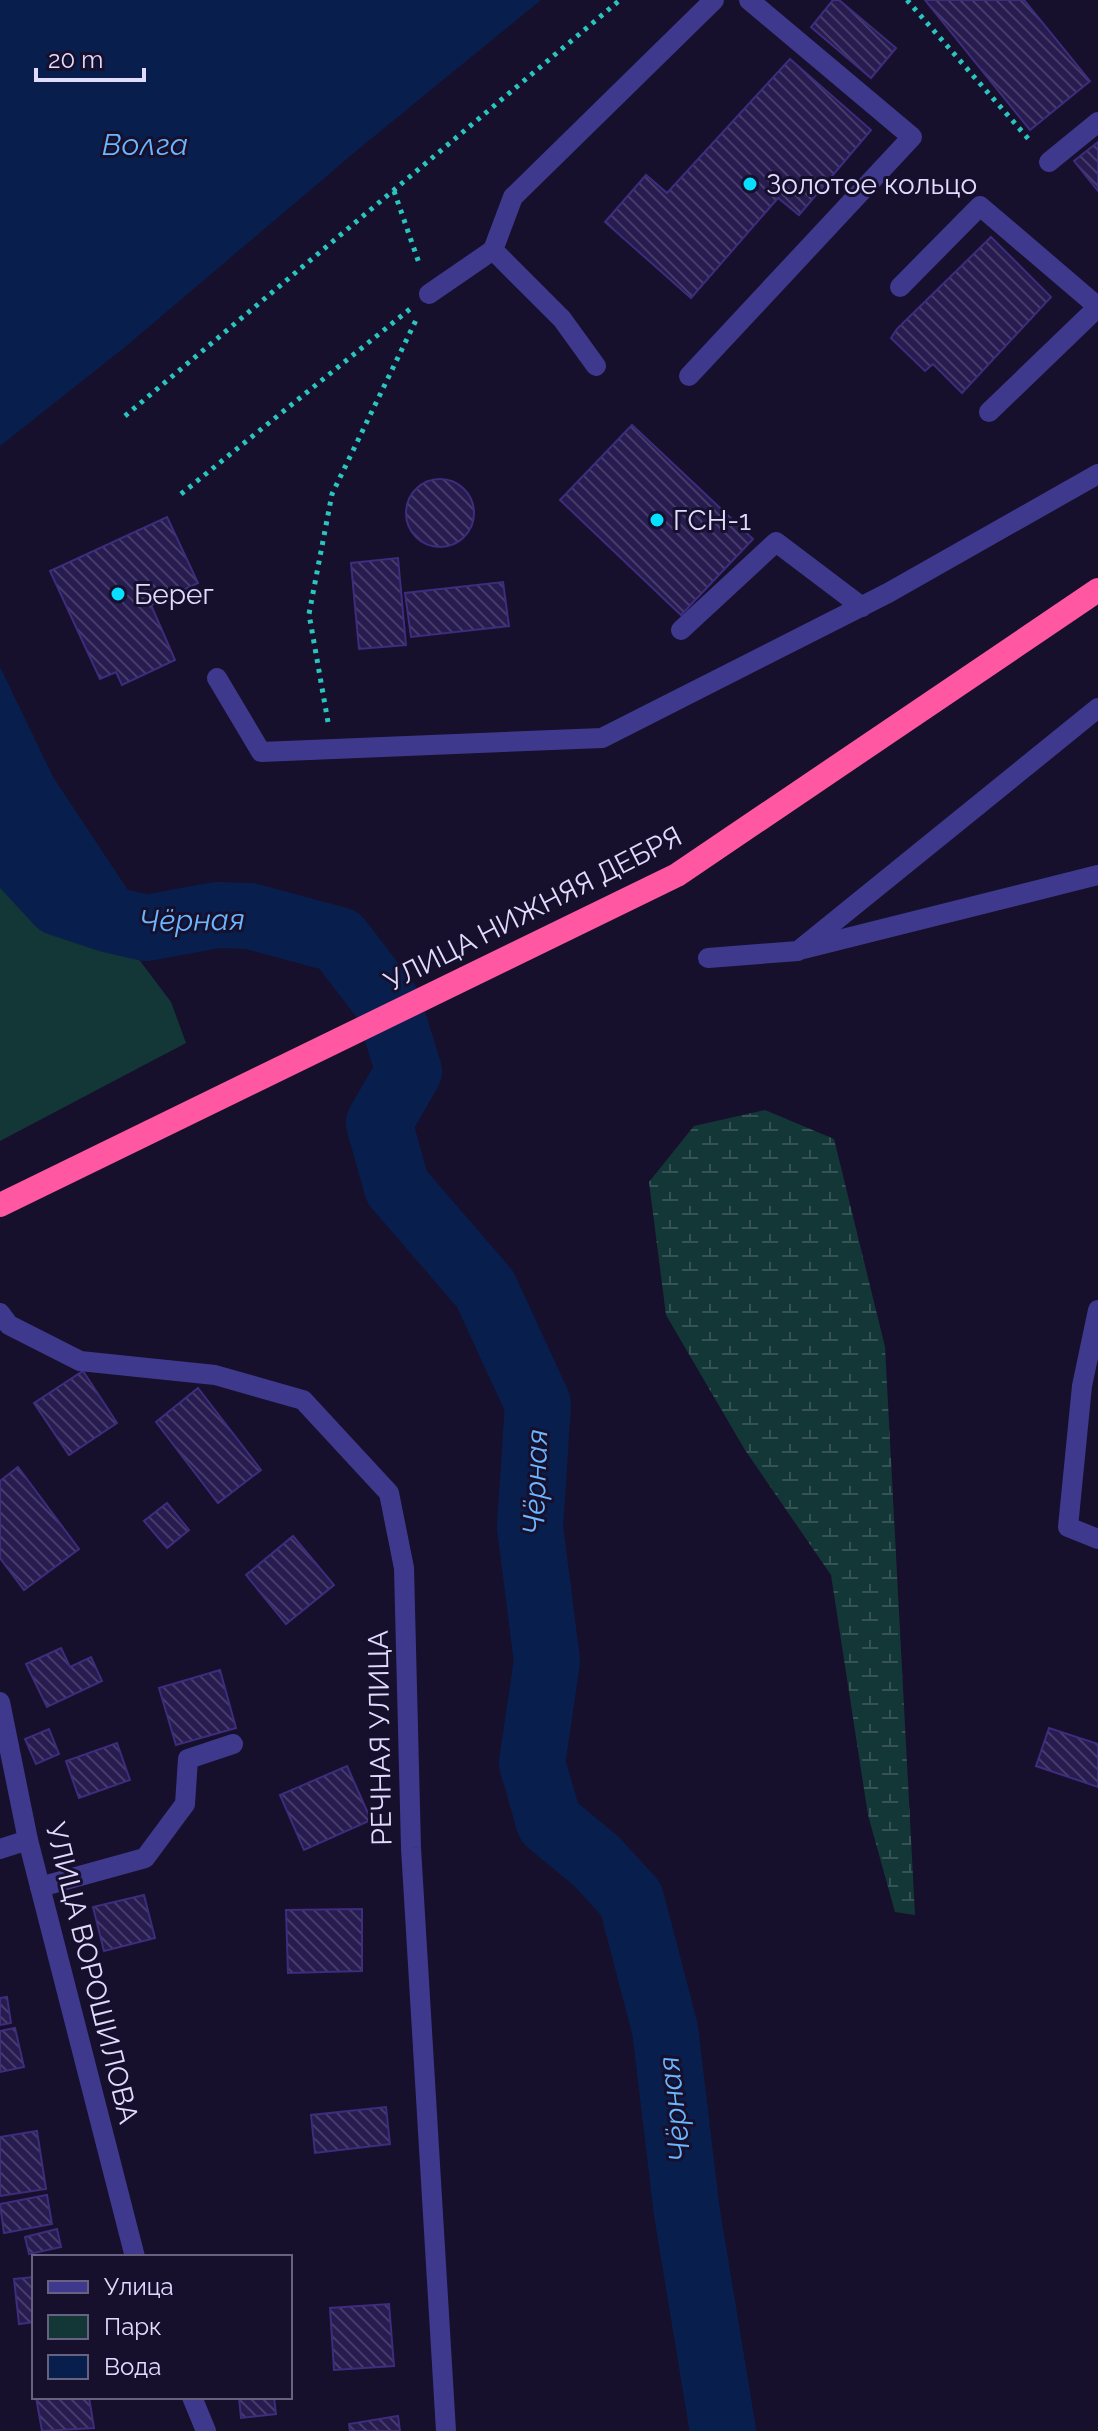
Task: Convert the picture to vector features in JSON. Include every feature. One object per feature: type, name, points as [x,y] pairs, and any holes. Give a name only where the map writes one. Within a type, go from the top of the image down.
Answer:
[{"type":"highway","name":"УЛИЦА НИЖНЯЯ ДЕБРЯ","points":[[0,1205],[677,875],[1098,590]]},
{"type":"street","points":[[429,294],[493,250],[513,197],[714,0]]},
{"type":"street","points":[[689,376],[912,137],[749,0]]},
{"type":"street","points":[[1049,162],[1098,122]]},
{"type":"street","points":[[900,287],[980,206],[1097,306],[989,412]]},
{"type":"street","points":[[493,250],[562,319],[596,366]]},
{"type":"street","points":[[217,678],[261,752],[602,738],[862,607],[1098,474]]},
{"type":"street","points":[[681,630],[776,542],[862,607]]},
{"type":"street","points":[[798,951],[1098,708]]},
{"type":"street","points":[[708,958],[798,951],[1098,875]]},
{"type":"street","points":[[1098,1310],[1082,1386],[1068,1527],[1098,1539]]},
{"type":"street","name":"РЕЧНАЯ УЛИЦА","points":[[0,1313],[9,1325],[80,1361],[215,1375],[303,1400],[389,1493],[404,1568],[411,1848],[446,2431]]},
{"type":"street","name":"УЛИЦА ВОРОШИЛОВА","points":[[0,1702],[28,1840],[134,2255]]},
{"type":"street","points":[[40,1887],[145,1858],[185,1804],[188,1759],[233,1744]]},
{"type":"street","points":[[0,1849],[28,1840]]},
{"type":"street","points":[[193,2399],[206,2431]]},
{"type":"path","points":[[125,416],[620,0]]},
{"type":"path","points":[[907,0],[1049,162]]},
{"type":"path","points":[[332,747],[309,614],[332,494],[429,294],[394,191]]},
{"type":"path","points":[[181,494],[429,294]]},
{"type":"green space","points":[[0,867],[44,906],[81,930],[128,945],[171,1002],[186,1043],[0,1141]]},
{"type":"green space","points":[[765,1110],[834,1139],[885,1347],[915,1915],[895,1912],[868,1815],[831,1575],[745,1450],[666,1315],[649,1182],[694,1126]]},
{"type":"water","name":"Волга","points":[[0,0],[541,0],[361,147],[125,347],[0,446]]},
{"type":"water","points":[[0,667],[53,777],[137,904],[146,928],[128,945],[81,930],[44,906],[0,867]]},
{"type":"building","points":[[833,0],[839,0],[896,48],[871,78],[811,27]]},
{"type":"building","points":[[925,0],[1024,0],[1090,81],[1030,130]]},
{"type":"building","name":"Золотое кольцо","points":[[790,59],[871,130],[799,215],[778,198],[691,298],[605,222],[646,175],[667,193]]},
{"type":"building","points":[[1098,142],[1098,191],[1074,161]]},
{"type":"building","points":[[991,237],[1051,297],[962,393],[933,364],[925,371],[891,338]]},
{"type":"building","name":"ГСН-1","points":[[632,425],[753,539],[681,615],[560,500]]},
{"type":"building","points":[[440,479],[464,489],[474,513],[464,537],[440,547],[416,537],[406,513],[416,489]]},
{"type":"building","name":"Берег","points":[[167,517],[198,583],[151,605],[175,660],[122,685],[116,672],[100,679],[50,571]]},
{"type":"building","points":[[398,558],[406,645],[359,649],[351,563]]},
{"type":"building","points":[[503,582],[509,626],[411,637],[405,593]]},
{"type":"building","points":[[83,1371],[117,1423],[69,1455],[34,1403]]},
{"type":"building","points":[[198,1388],[261,1470],[218,1503],[156,1422]]},
{"type":"building","points":[[18,1467],[79,1549],[24,1590],[0,1558],[0,1481]]},
{"type":"building","points":[[167,1503],[189,1530],[167,1548],[144,1521]]},
{"type":"building","points":[[293,1536],[334,1585],[286,1624],[246,1575]]},
{"type":"building","points":[[61,1648],[70,1667],[91,1657],[102,1681],[47,1707],[26,1664]]},
{"type":"building","points":[[220,1670],[236,1728],[176,1745],[159,1688]]},
{"type":"building","points":[[1049,1728],[1098,1744],[1098,1787],[1036,1766]]},
{"type":"building","points":[[49,1729],[59,1754],[36,1764],[25,1739]]},
{"type":"building","points":[[117,1743],[130,1780],[79,1798],[66,1761]]},
{"type":"building","points":[[347,1766],[371,1820],[304,1850],[280,1795]]},
{"type":"building","points":[[144,1895],[155,1938],[104,1951],[93,1907]]},
{"type":"building","points":[[362,1909],[362,1971],[288,1973],[286,1910]]},
{"type":"building","points":[[7,1997],[11,2023],[0,2025],[0,1998]]},
{"type":"building","points":[[15,2028],[24,2067],[0,2072],[0,2031]]},
{"type":"building","points":[[386,2107],[390,2144],[315,2153],[311,2115]]},
{"type":"building","points":[[37,2131],[46,2189],[0,2196],[0,2137]]},
{"type":"building","points":[[47,2195],[52,2224],[4,2233],[0,2204]]},
{"type":"building","points":[[57,2229],[61,2247],[29,2254],[25,2237]]},
{"type":"building","points":[[32,2277],[32,2322],[19,2324],[14,2279]]},
{"type":"building","points":[[389,2304],[394,2366],[334,2370],[330,2308]]},
{"type":"building","points":[[36,2399],[89,2399],[94,2428],[42,2431]]},
{"type":"building","points":[[239,2399],[274,2399],[276,2414],[241,2418]]},
{"type":"building","points":[[398,2416],[400,2431],[350,2431],[349,2424]]},
{"type":"waterway","name":"Чёрная","points":[[0,831],[19,860],[59,903],[146,928],[217,915],[250,916],[339,940],[388,1004],[409,1071],[379,1123],[397,1187],[485,1289],[538,1404],[530,1527],[547,1661],[532,1763],[549,1822],[596,1861],[631,1899],[665,2029],[687,2213],[723,2431]]},
{"type":"place","name":"Золотое кольцо","points":[[750,184]]},
{"type":"place","name":"ГСН-1","points":[[657,520]]},
{"type":"place","name":"Берег","points":[[118,594]]}]
